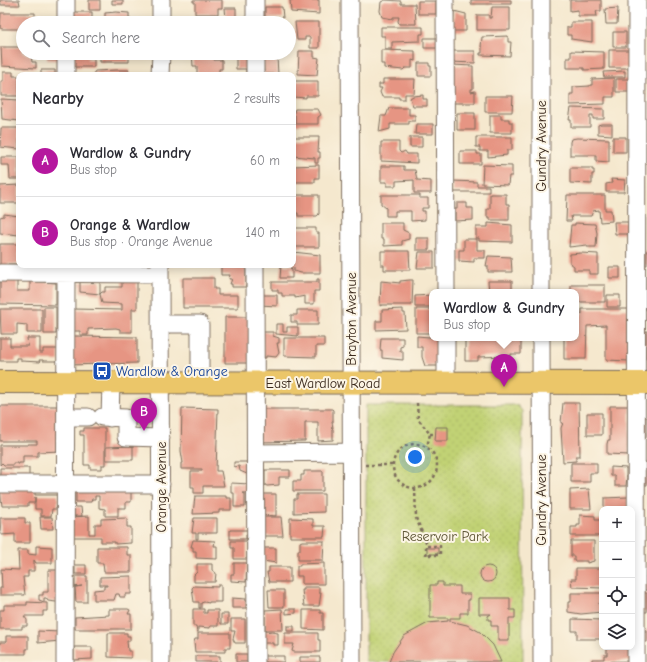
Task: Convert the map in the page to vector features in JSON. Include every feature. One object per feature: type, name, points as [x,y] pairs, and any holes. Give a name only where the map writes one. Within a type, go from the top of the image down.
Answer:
[{"type":"main road","name":"East Wardlow Road","points":[[0,382],[642,383]]},
{"type":"street","points":[[66,0],[66,16]]},
{"type":"street","points":[[161,0],[161,16]]},
{"type":"street","points":[[254,0],[255,16]]},
{"type":"street","name":"Brayton Avenue","points":[[350,0],[352,662]]},
{"type":"street","points":[[445,0],[446,289]]},
{"type":"street","name":"Gundry Avenue","points":[[541,0],[541,289]]},
{"type":"street","points":[[636,662],[642,383],[637,0]]},
{"type":"street","points":[[66,60],[66,72]]},
{"type":"street","points":[[160,60],[160,72]]},
{"type":"street","points":[[255,60],[255,72]]},
{"type":"street","points":[[255,268],[256,662]]},
{"type":"street","points":[[65,662],[67,383],[66,269]]},
{"type":"street","points":[[0,273],[66,269],[160,269]]},
{"type":"street","name":"Orange Avenue","points":[[160,269],[162,662]]},
{"type":"street","points":[[160,324],[200,324],[200,382]]},
{"type":"street","points":[[446,341],[446,383]]},
{"type":"street","name":"Gundry Avenue","points":[[541,341],[542,662]]},
{"type":"street","points":[[100,417],[111,382]]},
{"type":"street","points":[[66,417],[126,418],[126,437],[161,438]]},
{"type":"street","points":[[256,453],[352,452]]},
{"type":"street","points":[[0,484],[66,479],[161,478]]},
{"type":"path","points":[[416,404],[418,419],[430,434]]},
{"type":"path","points":[[430,434],[435,434]]},
{"type":"path","points":[[427,448],[430,434]]},
{"type":"path","points":[[416,444],[427,448],[434,454],[436,460],[435,475],[425,486],[415,488],[403,485],[397,479],[392,465],[394,458],[402,447],[416,444]]},
{"type":"path","points":[[364,465],[392,465]]},
{"type":"path","points":[[415,488],[416,518],[426,546],[426,555],[440,555],[440,546],[426,546]]},
{"type":"green space","name":"Reservoir Park","points":[[366,405],[517,405],[522,411],[523,662],[366,662]]},
{"type":"building","points":[[0,0],[19,0],[20,5],[1,5]]},
{"type":"building","points":[[89,0],[100,0],[100,10],[89,10]]},
{"type":"building","points":[[112,0],[123,0],[123,4],[112,4]]},
{"type":"building","points":[[193,0],[222,0],[222,8],[218,8],[218,14],[195,14],[195,2],[193,2]]},
{"type":"building","points":[[290,0],[319,0],[319,14],[291,12]]},
{"type":"building","points":[[385,0],[401,1],[401,4],[415,4],[416,24],[399,24],[399,17],[393,17],[393,19],[382,17],[380,11],[381,2]]},
{"type":"building","points":[[471,0],[511,0],[511,4],[471,4]]},
{"type":"building","points":[[570,0],[601,0],[601,11],[596,11],[597,16],[578,16],[578,10],[570,11]]},
{"type":"building","points":[[418,1],[436,1],[436,14],[418,14]]},
{"type":"building","points":[[265,7],[282,7],[283,16],[265,16]]},
{"type":"building","points":[[492,7],[510,7],[510,30],[477,30],[477,15],[489,15],[489,18],[491,18]]},
{"type":"building","points":[[225,8],[236,8],[236,16],[226,16]]},
{"type":"building","points":[[618,8],[617,24],[606,24],[605,9]]},
{"type":"building","points":[[454,11],[466,14],[466,31],[453,31]]},
{"type":"building","points":[[70,12],[92,12],[92,16],[70,16]]},
{"type":"building","points":[[1,13],[35,13],[35,16],[16,16],[16,29],[0,28]]},
{"type":"building","points":[[105,13],[129,13],[129,16],[105,16]]},
{"type":"building","points":[[296,22],[319,22],[319,48],[310,48],[310,37],[305,37],[305,40],[297,40]]},
{"type":"building","points":[[571,22],[592,22],[592,42],[571,39],[571,35],[567,35],[567,27],[571,27]]},
{"type":"building","points":[[381,27],[423,27],[423,34],[420,34],[420,41],[392,42],[392,49],[385,49],[385,36],[381,36]]},
{"type":"building","points":[[613,32],[626,32],[626,47],[613,47]]},
{"type":"building","points":[[508,36],[508,42],[511,42],[510,56],[480,55],[480,53],[482,53],[482,37]]},
{"type":"building","points":[[424,38],[441,38],[441,48],[424,48]]},
{"type":"building","points":[[1,47],[16,47],[16,60],[32,60],[32,62],[36,62],[36,68],[2,66]]},
{"type":"building","points":[[381,50],[415,51],[415,61],[412,60],[412,68],[405,68],[403,70],[384,68],[384,64],[381,64]]},
{"type":"building","points":[[609,50],[630,50],[630,68],[609,68]]},
{"type":"building","points":[[299,51],[314,51],[314,57],[319,58],[317,75],[298,74]]},
{"type":"building","points":[[450,51],[475,51],[475,63],[450,62]]},
{"type":"building","points":[[571,51],[604,52],[604,69],[584,70],[584,68],[567,68],[567,58],[571,58]]},
{"type":"building","points":[[74,60],[94,60],[94,67],[74,67]]},
{"type":"building","points":[[100,60],[129,60],[129,62],[100,62]]},
{"type":"building","points":[[193,60],[222,60],[222,69],[219,69],[219,72],[197,72],[197,66],[193,66]]},
{"type":"building","points":[[236,60],[248,60],[250,72],[246,72],[246,69],[236,69]]},
{"type":"building","points":[[263,60],[277,60],[278,72],[264,72]]},
{"type":"building","points":[[418,63],[429,63],[429,66],[431,66],[431,76],[418,76]]},
{"type":"building","points":[[452,65],[473,66],[473,89],[471,89],[471,92],[475,91],[475,103],[453,103]]},
{"type":"building","points":[[41,70],[55,70],[55,72],[41,72]]},
{"type":"building","points":[[129,70],[129,72],[94,72]]},
{"type":"building","points":[[625,71],[625,77],[604,77],[603,72]]},
{"type":"building","points":[[3,72],[13,72],[13,76],[16,76],[16,96],[1,96],[1,81],[3,81]]},
{"type":"building","points":[[614,78],[614,97],[605,97],[605,104],[570,105],[570,94],[573,94],[573,87],[590,86],[592,85],[592,79]]},
{"type":"building","points":[[383,79],[415,79],[414,94],[405,94],[405,99],[399,99],[399,97],[382,97],[380,92],[382,88],[379,88],[379,84],[383,84]]},
{"type":"building","points":[[616,79],[631,79],[631,92],[616,92]]},
{"type":"building","points":[[296,81],[318,81],[318,96],[306,96],[306,98],[296,97]]},
{"type":"building","points":[[423,95],[423,99],[427,99],[427,106],[413,106],[410,98],[413,96]]},
{"type":"building","points":[[485,96],[513,96],[512,112],[485,112]]},
{"type":"building","points":[[1,99],[16,100],[16,121],[2,119]]},
{"type":"building","points":[[389,108],[409,108],[409,115],[415,115],[415,121],[409,121],[409,124],[390,124],[390,129],[379,132],[381,116],[386,116]]},
{"type":"building","points":[[571,108],[604,109],[604,119],[593,119],[593,115],[590,115],[590,127],[571,127],[571,120],[569,120]]},
{"type":"building","points":[[296,109],[318,109],[321,115],[318,117],[318,124],[296,124]]},
{"type":"building","points":[[457,113],[475,113],[475,130],[457,130]]},
{"type":"building","points":[[490,115],[501,115],[501,119],[509,119],[509,122],[512,122],[512,133],[490,133]]},
{"type":"building","points":[[416,124],[433,124],[433,134],[415,134]]},
{"type":"building","points":[[612,124],[612,135],[598,134],[598,125]]},
{"type":"building","points":[[1,128],[16,128],[16,149],[0,147]]},
{"type":"building","points":[[296,137],[319,137],[318,152],[320,152],[320,158],[318,158],[318,163],[315,163],[315,158],[296,156]]},
{"type":"building","points":[[410,137],[422,137],[422,147],[410,147]]},
{"type":"building","points":[[476,137],[512,137],[512,150],[507,150],[507,155],[488,157],[488,151],[480,151],[480,147],[476,147]]},
{"type":"building","points":[[613,137],[626,137],[626,152],[613,152]]},
{"type":"building","points":[[571,139],[609,139],[609,162],[596,161],[596,155],[570,155]]},
{"type":"building","points":[[381,142],[399,142],[399,151],[401,153],[405,151],[407,154],[417,154],[417,163],[381,161]]},
{"type":"building","points":[[460,151],[477,151],[477,154],[481,154],[481,164],[460,164]]},
{"type":"building","points":[[1,157],[16,157],[16,179],[10,179],[9,165],[1,165]]},
{"type":"building","points":[[319,165],[319,178],[315,178],[315,182],[296,182],[296,166]]},
{"type":"building","points":[[483,165],[512,166],[512,176],[509,176],[508,185],[482,184]]},
{"type":"building","points":[[381,166],[404,166],[404,170],[415,170],[417,180],[431,181],[431,193],[414,193],[414,180],[396,181],[396,186],[387,186],[387,182],[381,182]]},
{"type":"building","points":[[570,168],[592,168],[592,170],[594,170],[594,174],[592,174],[592,184],[570,183]]},
{"type":"building","points":[[611,179],[625,180],[624,192],[606,192],[606,184],[612,183]]},
{"type":"building","points":[[453,181],[477,182],[477,186],[489,186],[489,192],[453,192]]},
{"type":"building","points":[[16,185],[16,203],[0,203],[0,186]]},
{"type":"building","points":[[490,194],[506,194],[506,204],[509,204],[509,220],[490,220],[490,217],[487,217],[487,209],[490,209]]},
{"type":"building","points":[[296,195],[319,195],[319,214],[317,216],[298,216],[298,213],[296,213]]},
{"type":"building","points":[[381,195],[420,195],[420,198],[428,198],[428,208],[422,208],[422,211],[425,211],[425,220],[411,221],[411,211],[395,211],[395,216],[386,216],[386,208],[381,204]]},
{"type":"building","points":[[567,195],[605,195],[605,210],[611,210],[612,221],[600,222],[599,210],[593,211],[591,216],[571,216],[572,221],[566,221]]},
{"type":"building","points":[[457,203],[467,203],[467,208],[473,208],[473,220],[455,221],[455,209],[457,209]]},
{"type":"building","points":[[4,214],[16,216],[16,235],[0,233],[0,217],[4,216]]},
{"type":"building","points":[[614,222],[628,222],[628,234],[615,234]]},
{"type":"building","points":[[381,223],[403,223],[403,230],[409,233],[409,239],[402,241],[402,245],[384,246],[384,239],[381,239]]},
{"type":"building","points":[[488,223],[512,225],[512,242],[479,241],[479,238],[476,238],[476,227],[488,227]]},
{"type":"building","points":[[575,223],[595,224],[597,233],[596,247],[587,247],[587,245],[569,247],[571,225],[575,225]]},
{"type":"building","points":[[296,228],[316,228],[316,233],[319,233],[319,247],[296,247]]},
{"type":"building","points":[[416,238],[429,238],[429,250],[416,250]]},
{"type":"building","points":[[464,239],[477,239],[477,250],[485,250],[485,258],[474,258],[474,262],[459,261],[459,250],[464,250]]},
{"type":"building","points":[[0,244],[16,244],[16,264],[8,264],[9,269],[0,269]]},
{"type":"building","points":[[381,251],[409,251],[410,270],[384,270],[384,265],[381,265]]},
{"type":"building","points":[[641,251],[647,251],[647,265],[641,265]]},
{"type":"building","points":[[296,252],[320,255],[320,273],[301,273],[294,271],[294,268],[296,268]]},
{"type":"building","points":[[419,252],[434,252],[434,268],[417,268]]},
{"type":"building","points":[[570,254],[598,254],[598,274],[589,274],[589,270],[574,270],[574,266],[570,263]]},
{"type":"building","points":[[488,256],[511,257],[512,272],[488,272],[488,266],[486,266]]},
{"type":"building","points":[[609,267],[620,267],[620,278],[609,278]]},
{"type":"building","points":[[221,268],[246,268],[246,287],[232,287],[232,284],[230,284],[232,279],[229,279],[230,275],[221,275]]},
{"type":"building","points":[[281,268],[290,268],[292,270],[292,278],[280,278]]},
{"type":"building","points":[[122,278],[137,279],[137,309],[132,309],[132,332],[120,332],[120,329],[116,328],[88,329],[88,335],[80,335],[80,331],[73,331],[73,309],[122,310],[122,304],[102,303],[100,294],[105,292],[105,287],[122,287]]},
{"type":"building","points":[[183,278],[214,278],[214,289],[218,289],[218,295],[238,295],[238,308],[183,308]]},
{"type":"building","points":[[317,279],[319,279],[319,291],[314,291],[314,304],[305,304],[305,296],[295,298],[295,296],[282,296],[282,293],[278,293],[278,290],[272,290],[272,282],[317,282]]},
{"type":"building","points":[[413,280],[412,305],[380,306],[381,281],[400,283],[400,281]]},
{"type":"building","points":[[0,281],[17,281],[17,291],[30,291],[30,281],[56,283],[56,305],[0,304]]},
{"type":"building","points":[[100,281],[100,294],[80,292],[80,282]]},
{"type":"building","points":[[488,281],[512,281],[512,289],[489,289]]},
{"type":"building","points":[[571,285],[605,285],[605,302],[579,302],[579,289],[571,289]]},
{"type":"building","points":[[260,295],[277,295],[277,306],[260,305]]},
{"type":"building","points":[[429,295],[429,307],[415,307],[415,296]]},
{"type":"building","points":[[607,295],[620,295],[620,307],[607,307]]},
{"type":"building","points":[[44,307],[56,307],[56,334],[44,334]]},
{"type":"building","points":[[0,309],[42,309],[42,333],[27,333],[27,325],[17,324],[17,334],[1,334]]},
{"type":"building","points":[[403,309],[403,313],[405,313],[406,329],[376,330],[376,321],[382,321],[382,310]]},
{"type":"building","points":[[416,309],[429,309],[429,333],[416,333]]},
{"type":"building","points":[[582,309],[628,309],[629,361],[606,360],[606,325],[587,326],[586,359],[564,359],[564,341],[579,341],[579,314],[582,314]]},
{"type":"building","points":[[297,310],[318,310],[318,325],[297,325],[297,322],[291,322],[291,315],[297,315]]},
{"type":"building","points":[[225,317],[250,317],[250,363],[225,363]]},
{"type":"building","points":[[276,324],[283,324],[283,332],[287,332],[287,327],[298,327],[298,336],[276,334]]},
{"type":"building","points":[[642,331],[647,331],[647,358],[645,358],[645,355],[642,355]]},
{"type":"building","points":[[261,332],[273,332],[273,336],[279,338],[279,343],[277,343],[279,353],[276,357],[266,356],[266,358],[264,358]]},
{"type":"building","points":[[74,336],[137,337],[137,363],[69,365]]},
{"type":"building","points":[[417,336],[429,337],[429,341],[441,341],[438,366],[425,366],[422,357],[422,347],[417,347]]},
{"type":"building","points":[[0,338],[10,338],[10,346],[28,346],[27,338],[40,338],[40,353],[43,353],[43,349],[59,349],[59,361],[21,361],[21,358],[16,358],[16,361],[0,361]]},
{"type":"building","points":[[284,338],[324,338],[324,346],[316,346],[316,357],[284,356]]},
{"type":"building","points":[[381,338],[403,338],[403,346],[400,347],[400,351],[403,351],[403,360],[382,358],[382,350],[380,350]]},
{"type":"building","points":[[465,341],[521,341],[521,354],[511,354],[511,356],[478,357],[478,361],[465,361]]},
{"type":"building","points":[[563,403],[579,403],[580,456],[576,456],[576,461],[563,462],[561,428],[563,423],[561,423]]},
{"type":"building","points":[[0,406],[60,406],[61,451],[38,452],[38,456],[23,456],[23,463],[4,465],[2,463],[0,465],[0,445],[28,445],[37,444],[37,441],[0,441]]},
{"type":"building","points":[[610,406],[630,406],[629,455],[607,454],[607,444],[608,440],[610,440]]},
{"type":"building","points":[[182,408],[218,409],[216,471],[221,471],[224,486],[203,486],[203,493],[194,493],[194,487],[191,487],[191,471],[202,471],[202,469],[181,469],[181,463],[183,463],[181,451]]},
{"type":"building","points":[[259,409],[332,409],[333,428],[331,428],[333,429],[333,440],[318,441],[318,422],[305,422],[305,441],[259,442]]},
{"type":"building","points":[[587,413],[602,413],[602,435],[587,435]]},
{"type":"building","points":[[642,417],[647,417],[647,437],[642,437]]},
{"type":"building","points":[[436,427],[448,427],[448,441],[435,441]]},
{"type":"building","points":[[84,428],[105,428],[105,465],[102,465],[102,469],[90,469],[90,465],[84,465],[84,435],[80,435],[80,431],[84,431]]},
{"type":"building","points":[[133,446],[133,460],[106,460],[106,447]]},
{"type":"building","points":[[234,462],[251,462],[247,474],[240,471],[239,466],[234,467]]},
{"type":"building","points":[[640,462],[647,462],[647,485],[640,485]]},
{"type":"building","points":[[571,463],[597,463],[597,473],[590,473],[590,482],[571,482]]},
{"type":"building","points":[[611,467],[626,468],[626,486],[615,486],[615,476],[611,476]]},
{"type":"building","points":[[0,468],[29,468],[29,480],[0,480]]},
{"type":"building","points":[[265,470],[290,470],[290,477],[279,477],[279,485],[267,486],[265,485]]},
{"type":"building","points":[[304,471],[323,471],[323,491],[293,491],[293,481],[301,481],[301,475],[304,475]]},
{"type":"building","points":[[231,483],[250,484],[250,493],[243,493],[245,494],[245,507],[234,507],[234,493],[231,493]]},
{"type":"building","points":[[0,489],[35,489],[35,495],[58,495],[58,509],[52,509],[51,516],[41,516],[41,509],[35,509],[35,503],[28,503],[28,506],[2,506]]},
{"type":"building","points":[[131,489],[131,502],[126,502],[126,508],[118,508],[118,516],[105,516],[105,509],[99,508],[99,496],[95,496],[95,499],[92,499],[91,502],[76,502],[76,490]]},
{"type":"building","points":[[589,489],[591,509],[570,509],[570,490]]},
{"type":"building","points":[[261,494],[276,494],[276,516],[261,515]]},
{"type":"building","points":[[297,494],[324,494],[324,512],[294,513],[294,499],[297,499]]},
{"type":"building","points":[[195,496],[226,496],[226,498],[231,498],[231,510],[219,510],[219,513],[193,514]]},
{"type":"building","points":[[628,497],[628,506],[604,506],[604,498]]},
{"type":"building","points":[[70,507],[81,507],[82,516],[71,516]]},
{"type":"building","points":[[580,515],[595,516],[595,520],[599,520],[599,536],[571,536],[571,527],[577,527],[577,525],[580,525]]},
{"type":"building","points":[[89,516],[89,534],[95,534],[95,524],[101,524],[101,519],[127,518],[127,527],[131,527],[131,543],[115,544],[115,542],[101,542],[101,537],[72,537],[71,517]]},
{"type":"building","points":[[40,517],[52,517],[53,529],[41,529]]},
{"type":"building","points":[[261,517],[281,517],[283,536],[261,536]]},
{"type":"building","points":[[0,518],[25,518],[25,523],[30,523],[30,543],[15,543],[15,534],[1,535]]},
{"type":"building","points":[[194,518],[217,518],[217,533],[198,533],[198,539],[196,539],[196,533],[192,533]]},
{"type":"building","points":[[290,518],[313,519],[313,526],[325,526],[324,537],[290,537]]},
{"type":"building","points":[[230,530],[248,530],[248,535],[246,535],[246,539],[230,539]]},
{"type":"building","points":[[193,540],[215,541],[214,546],[217,546],[217,559],[196,558],[196,551],[193,551],[193,547],[191,547]]},
{"type":"building","points":[[231,541],[247,541],[247,559],[234,559],[234,548],[231,548]]},
{"type":"building","points":[[324,541],[323,560],[298,560],[298,550],[300,550],[300,542]]},
{"type":"building","points":[[571,541],[594,541],[594,561],[587,563],[587,561],[574,561],[574,556],[571,556]]},
{"type":"building","points":[[36,546],[52,547],[52,563],[36,563],[34,560],[34,571],[28,571],[28,577],[23,577],[25,595],[0,595],[0,588],[2,588],[1,569],[19,570],[18,550],[28,550],[28,554],[36,555]]},
{"type":"building","points":[[97,547],[127,547],[127,555],[131,555],[131,572],[104,572],[103,563],[97,563]]},
{"type":"building","points":[[263,548],[276,548],[276,563],[263,561]]},
{"type":"building","points":[[427,548],[438,548],[438,554],[427,554]]},
{"type":"building","points":[[234,563],[247,563],[246,582],[231,581],[231,574],[234,574]]},
{"type":"building","points":[[324,563],[324,584],[302,584],[302,576],[297,576],[297,566],[300,566],[300,564]]},
{"type":"building","points":[[197,564],[212,564],[212,570],[216,573],[215,582],[194,582],[194,575],[197,572]]},
{"type":"building","points":[[75,565],[86,565],[86,574],[75,574]]},
{"type":"building","points":[[488,566],[495,571],[496,574],[491,581],[488,582],[481,577],[480,574],[485,567]]},
{"type":"building","points":[[269,567],[290,567],[290,582],[269,582],[267,572],[269,572]]},
{"type":"building","points":[[576,568],[599,568],[599,588],[572,587],[571,579],[576,579]]},
{"type":"building","points":[[48,570],[60,570],[60,601],[48,601],[46,598],[44,598],[44,602],[39,600],[39,595],[43,595],[43,592],[48,592]]},
{"type":"building","points":[[75,576],[87,576],[87,602],[76,602]]},
{"type":"building","points":[[131,576],[131,594],[125,594],[125,597],[120,597],[119,594],[116,594],[114,600],[94,600],[94,590],[104,589],[104,586],[107,586],[100,585],[100,577]]},
{"type":"building","points":[[644,577],[647,577],[647,590],[644,590]]},
{"type":"building","points":[[437,582],[443,582],[443,586],[460,586],[460,594],[470,594],[470,600],[468,600],[468,613],[460,613],[460,618],[450,618],[450,621],[467,625],[480,632],[493,645],[501,662],[389,662],[393,652],[404,636],[428,623],[448,621],[448,618],[430,618],[430,585],[437,585]]},
{"type":"building","points":[[218,585],[221,585],[221,602],[204,602],[201,603],[201,608],[199,608],[199,602],[194,602],[192,588],[194,586],[218,587]]},
{"type":"building","points":[[304,587],[319,587],[319,593],[321,593],[319,606],[304,606],[302,590],[304,590]]},
{"type":"building","points":[[268,590],[284,590],[284,607],[269,607]]},
{"type":"building","points":[[571,593],[599,593],[599,612],[581,614],[568,612],[568,602],[571,602]]},
{"type":"building","points":[[643,593],[647,593],[647,612],[643,612]]},
{"type":"building","points":[[232,598],[246,599],[246,608],[232,608]]},
{"type":"building","points":[[479,598],[510,598],[510,610],[515,610],[515,618],[509,618],[509,641],[498,641],[498,626],[491,626],[491,620],[488,620],[488,616],[491,614],[479,614]]},
{"type":"building","points":[[27,602],[47,603],[47,611],[43,611],[43,616],[24,616],[27,620],[27,626],[22,626],[22,629],[0,629],[0,610],[4,610],[4,605],[27,605]]},
{"type":"building","points":[[109,609],[130,610],[128,614],[131,614],[131,629],[75,629],[75,617],[109,615]]},
{"type":"building","points":[[193,609],[204,609],[204,613],[207,613],[207,610],[218,610],[218,626],[210,626],[210,628],[198,627],[197,632],[196,626],[193,626]]},
{"type":"building","points":[[282,609],[283,630],[265,630],[265,610]]},
{"type":"building","points":[[286,609],[296,609],[296,613],[286,614]]},
{"type":"building","points":[[303,610],[320,610],[320,613],[323,613],[323,630],[303,629]]},
{"type":"building","points":[[221,614],[228,614],[228,624],[221,624]]},
{"type":"building","points":[[231,619],[245,619],[245,643],[235,643],[233,639],[235,631],[231,631]]},
{"type":"building","points":[[572,619],[599,620],[599,639],[577,639],[577,631],[572,631]]},
{"type":"building","points":[[287,626],[294,626],[294,631],[287,631]]},
{"type":"building","points":[[645,630],[647,630],[647,642],[645,642]]},
{"type":"building","points":[[38,631],[60,632],[60,641],[38,643]]},
{"type":"building","points":[[265,631],[278,633],[278,645],[273,645],[273,643],[262,643],[263,633]]},
{"type":"building","points":[[108,633],[127,633],[127,636],[130,636],[130,641],[127,641],[128,651],[131,651],[131,658],[108,657]]},
{"type":"building","points":[[198,633],[230,633],[230,648],[225,648],[225,652],[195,652],[194,642],[195,639],[198,639]]},
{"type":"building","points":[[285,633],[318,633],[318,640],[320,640],[320,652],[292,651],[294,644],[285,644]]},
{"type":"building","points":[[6,636],[28,636],[28,649],[26,649],[26,654],[0,654],[0,642],[6,642]]},
{"type":"building","points":[[74,647],[92,647],[92,659],[74,660]]},
{"type":"building","points":[[607,650],[630,650],[631,661],[592,662],[592,659],[604,659],[604,655],[607,655]]},
{"type":"building","points":[[236,654],[247,654],[247,662],[236,662]]},
{"type":"building","points":[[196,656],[220,656],[220,662],[196,662]]},
{"type":"building","points":[[264,656],[284,656],[284,662],[264,662]]},
{"type":"building","points":[[300,657],[320,657],[320,662],[300,662]]},
{"type":"place","name":"Wardlow & Orange","points":[[102,371]]},
{"type":"place","name":"Wardlow & Gundry","points":[[504,387]]},
{"type":"place","name":"Orange & Wardlow","points":[[144,431]]}]
